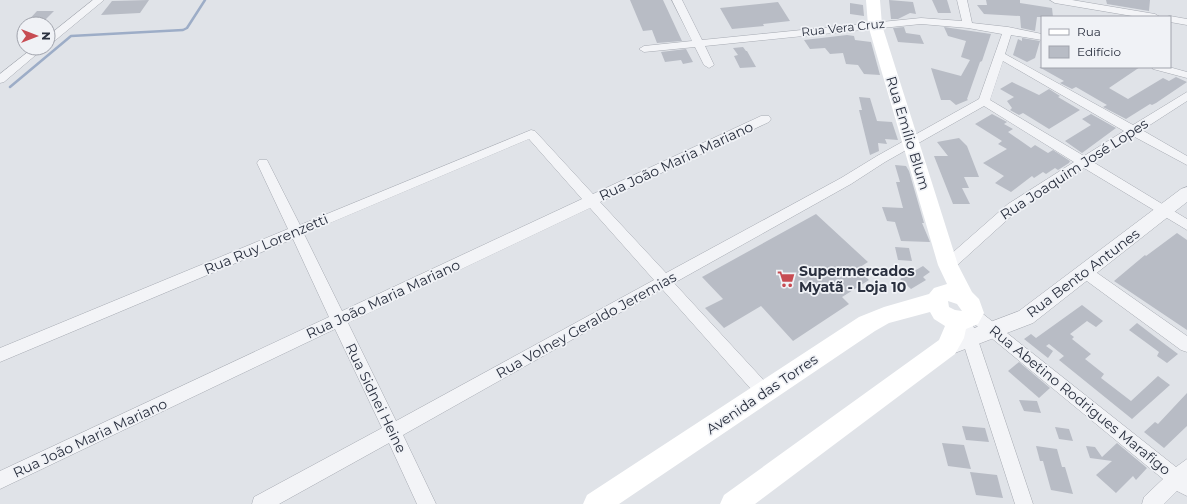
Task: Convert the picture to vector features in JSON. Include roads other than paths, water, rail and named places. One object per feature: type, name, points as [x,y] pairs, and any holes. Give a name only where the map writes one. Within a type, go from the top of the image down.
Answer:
[{"type":"main road","name":"Rua Emílio Blum","points":[[873,0],[875,25],[948,265],[966,318]]},
{"type":"main road","name":"Rua Emílio Blum","points":[[941,297],[948,265]]},
{"type":"main road","points":[[733,504],[946,347],[966,318],[955,293],[941,297]]},
{"type":"main road","name":"Avenida das Torres","points":[[596,504],[867,324],[884,316],[941,297]]},
{"type":"street","points":[[56,35],[99,0]]},
{"type":"street","points":[[677,0],[709,65]]},
{"type":"street","points":[[962,0],[968,25]]},
{"type":"street","points":[[1055,0],[1149,16]]},
{"type":"street","points":[[1171,20],[1187,22]]},
{"type":"street","name":"Rua Vera Cruz","points":[[644,49],[921,21],[1008,30],[1041,37]]},
{"type":"street","points":[[1008,30],[984,101],[1187,225]]},
{"type":"street","points":[[1000,55],[1187,161]]},
{"type":"street","points":[[0,80],[30,56]]},
{"type":"street","points":[[1161,68],[1187,75]]},
{"type":"street","name":"Rua Joaquim José Lopes","points":[[948,265],[1008,210],[1187,96]]},
{"type":"street","name":"Rua Volney Geraldo Jeremias","points":[[260,504],[846,181],[910,142],[984,101]]},
{"type":"street","name":"Rua João Maria Mariano","points":[[0,480],[765,119]]},
{"type":"street","name":"Rua Ruy Lorenzetti","points":[[0,355],[531,134],[592,201]]},
{"type":"street","name":"Rua Sidnei Heine","points":[[263,163],[428,504]]},
{"type":"street","name":"Rua Bento Antunes","points":[[966,318],[992,331],[1026,317],[1187,193]]},
{"type":"street","points":[[592,201],[764,392]]},
{"type":"street","points":[[1085,272],[1187,345]]},
{"type":"street","name":"Rua Emílio Blum","points":[[966,318],[1024,504]]},
{"type":"street","name":"Rua Abetino Rodrigues Marafigo","points":[[992,331],[1184,478]]},
{"type":"street","points":[[1151,504],[1184,478]]},
{"type":"waterway","points":[[10,87],[71,36],[183,30],[187,28],[205,0]]},
{"type":"place","name":"Supermercados Myatã - Loja 10","points":[[786,279]]}]
